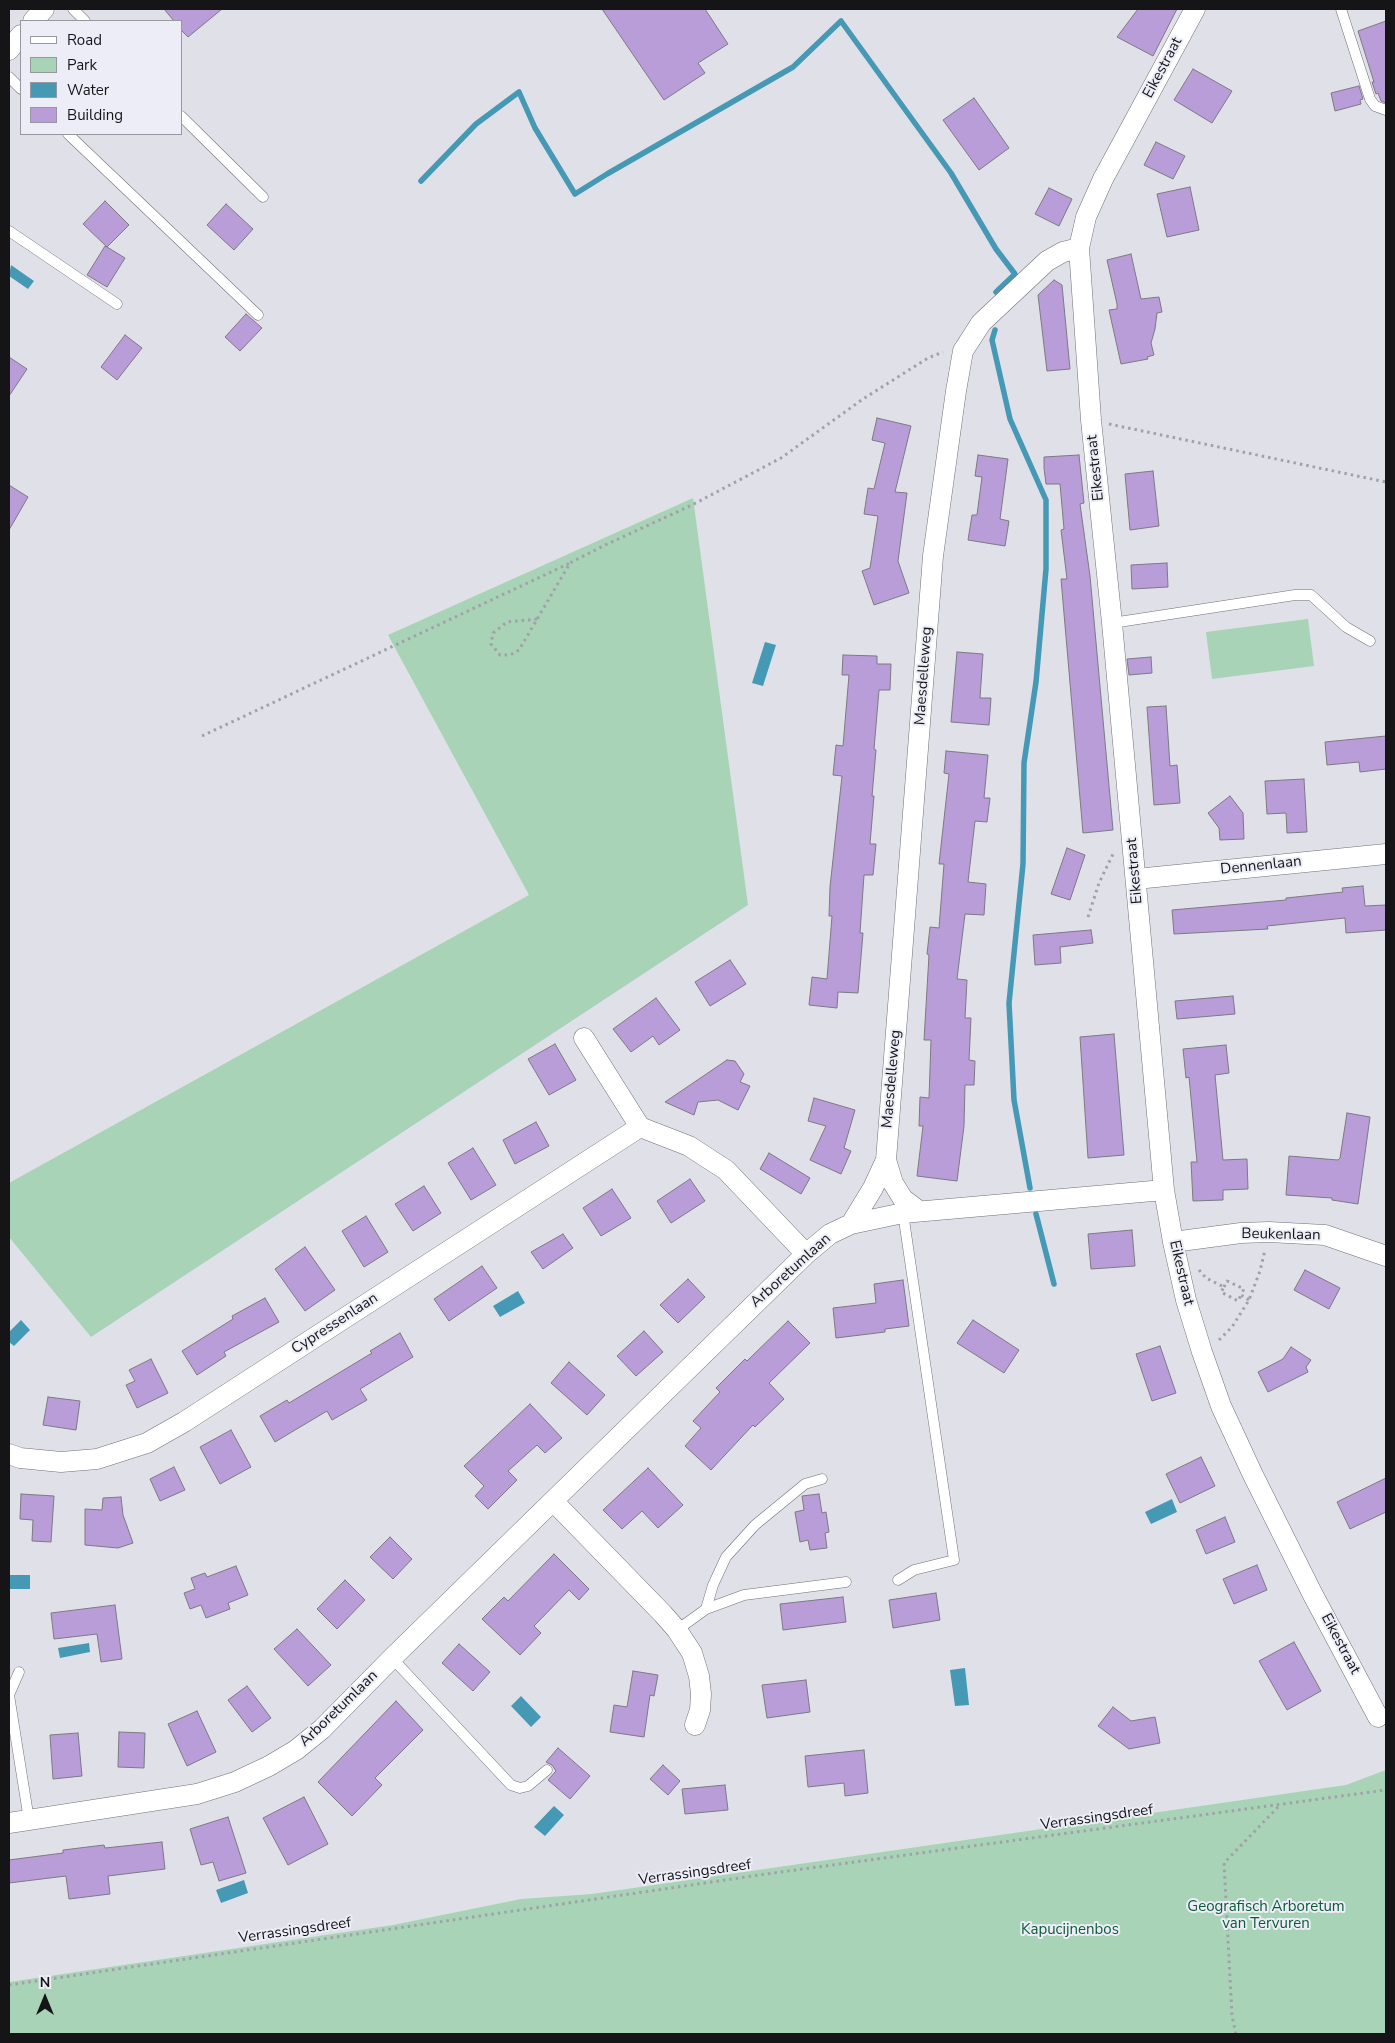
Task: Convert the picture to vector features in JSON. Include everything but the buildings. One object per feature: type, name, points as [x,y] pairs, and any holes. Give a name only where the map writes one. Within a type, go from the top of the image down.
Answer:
[{"type":"street","points":[[34,20],[44,9]]},
{"type":"street","name":"Eikestraat","points":[[1195,9],[1103,179],[1086,217],[1078,248],[1091,420],[1112,624],[1164,1190],[1173,1242],[1202,1352],[1221,1406],[1253,1476],[1378,1717]]},
{"type":"street","points":[[9,50],[20,36]]},
{"type":"street","name":"Maesdelleweg","points":[[851,1224],[873,1188],[886,1160],[933,556],[963,351],[981,323],[1047,261],[1063,252],[1078,248]]},
{"type":"street","name":"Dennenlaan","points":[[1136,879],[1386,854]]},
{"type":"street","points":[[584,1038],[640,1127],[689,1146],[726,1170],[806,1254]]},
{"type":"street","name":"Cypressenlaan","points":[[9,1454],[20,1458],[61,1462],[97,1459],[147,1443],[184,1422],[640,1127]]},
{"type":"street","name":"Maesdelleweg","points":[[886,1160],[893,1183],[911,1212]]},
{"type":"street","name":"Arboretumlaan","points":[[9,1823],[197,1794],[235,1782],[270,1766],[296,1750],[322,1729],[392,1658],[806,1254],[830,1234],[851,1224],[911,1212],[1164,1190]]},
{"type":"street","name":"Beukenlaan","points":[[1173,1242],[1241,1233],[1269,1232],[1325,1235],[1386,1256]]},
{"type":"street","points":[[553,1501],[677,1630],[692,1653],[699,1676],[701,1702],[695,1725]]},
{"type":"lane","points":[[72,9],[84,20]]},
{"type":"lane","points":[[1341,9],[1370,99],[1374,106],[1386,110]]},
{"type":"lane","points":[[9,77],[20,87]]},
{"type":"lane","points":[[182,117],[263,197]]},
{"type":"lane","points":[[69,135],[258,315]]},
{"type":"lane","points":[[9,231],[117,304]]},
{"type":"lane","points":[[1112,624],[1295,595],[1311,595],[1346,627],[1370,641]]},
{"type":"lane","points":[[898,1580],[914,1570],[954,1560],[911,1212]]},
{"type":"lane","points":[[706,1609],[713,1585],[726,1557],[755,1525],[805,1484],[822,1479]]},
{"type":"lane","points":[[677,1630],[706,1609],[744,1595],[846,1582]]},
{"type":"lane","points":[[392,1658],[511,1785],[520,1788],[528,1786],[547,1770]]},
{"type":"lane","points":[[18,1672],[9,1695],[29,1820]]},
{"type":"path","points":[[202,736],[692,505],[781,458],[864,399],[928,358],[946,351],[963,351]]},
{"type":"path","points":[[1091,420],[1386,482]]},
{"type":"path","points":[[537,619],[507,622],[493,633],[491,644],[500,655],[510,655],[519,650],[570,563]]},
{"type":"path","points":[[1088,917],[1099,883],[1116,848],[1120,844],[1132,844]]},
{"type":"path","points":[[1202,1352],[1216,1343],[1232,1327],[1249,1300],[1260,1271],[1269,1232]]},
{"type":"path","points":[[1173,1242],[1206,1278],[1224,1287]]},
{"type":"path","points":[[1227,1281],[1244,1289],[1238,1301],[1221,1292],[1224,1287],[1227,1281]]},
{"type":"path","points":[[1241,1295],[1249,1300]]},
{"type":"path","name":"Verrassingsdreef","points":[[9,1985],[756,1875],[1386,1790]]},
{"type":"path","points":[[1236,2034],[1232,2016],[1224,1863],[1281,1804]]},
{"type":"green space","points":[[693,498],[748,905],[91,1337],[9,1237],[9,1183],[529,895],[388,635]]},
{"type":"green space","points":[[1308,619],[1314,666],[1212,679],[1206,632]]},
{"type":"green space","name":"Kapucijnenbos","points":[[1386,1770],[1386,2034],[9,2034],[9,1982],[393,1925],[521,1899],[592,1894],[1346,1785]]},
{"type":"water","points":[[11,265],[34,281],[28,289],[9,276]]},
{"type":"water","points":[[765,642],[776,645],[763,686],[752,683]]},
{"type":"water","points":[[518,1291],[525,1303],[500,1317],[493,1306]]},
{"type":"water","points":[[21,1320],[30,1330],[14,1346],[9,1342],[9,1332]]},
{"type":"water","points":[[1172,1499],[1177,1512],[1151,1524],[1145,1512]]},
{"type":"water","points":[[9,1575],[30,1575],[30,1589],[9,1589]]},
{"type":"water","points":[[89,1643],[90,1652],[60,1658],[58,1648]]},
{"type":"water","points":[[965,1668],[969,1705],[955,1706],[950,1670]]},
{"type":"water","points":[[521,1696],[541,1717],[531,1727],[511,1706]]},
{"type":"water","points":[[554,1806],[564,1815],[545,1836],[534,1827]]},
{"type":"water","points":[[244,1880],[248,1893],[221,1903],[216,1890]]},
{"type":"waterway","points":[[421,181],[476,124],[519,92],[535,128],[575,194],[793,67],[841,21],[951,173],[996,249],[1015,274],[996,292]]},
{"type":"waterway","points":[[995,330],[992,340],[1010,419],[1046,500],[1046,569],[1036,682],[1024,763],[1023,864],[1009,1003],[1014,1100],[1030,1188]]},
{"type":"waterway","points":[[1036,1214],[1054,1284]]},
{"type":"park label","name":"Geografisch Arboretum van Tervuren","points":[[1266,1916]]}]
